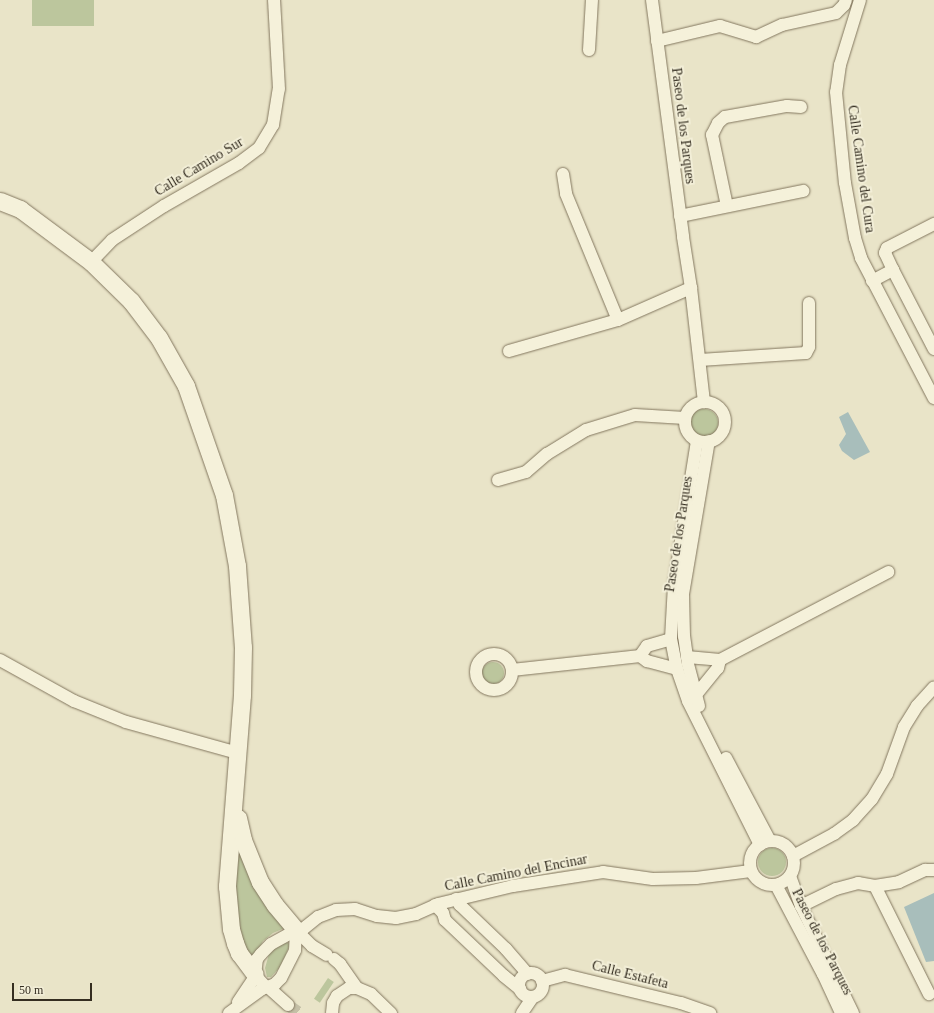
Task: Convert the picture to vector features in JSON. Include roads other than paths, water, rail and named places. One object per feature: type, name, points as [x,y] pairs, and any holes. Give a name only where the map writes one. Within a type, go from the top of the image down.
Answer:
[{"type":"street","name":"Calle Camino Sur","points":[[91,262],[112,240],[164,206],[240,163],[259,148],[274,125],[279,89],[274,0]]},
{"type":"street","points":[[589,50],[592,0]]},
{"type":"street","name":"Paseo de los Parques","points":[[652,0],[680,216],[691,288],[704,402]]},
{"type":"street","points":[[657,41],[720,26],[756,36],[782,25],[812,17],[836,13],[844,5],[846,0]]},
{"type":"street","name":"Calle Camino del Cura","points":[[860,0],[840,65],[836,92],[845,183],[855,238],[861,258],[872,281],[934,398]]},
{"type":"street","name":"Paseo de los Parques","points":[[727,206],[712,135],[718,123],[725,116],[787,106],[801,107]]},
{"type":"street","points":[[563,174],[566,194],[618,320]]},
{"type":"street","points":[[680,216],[803,191]]},
{"type":"street","points":[[0,202],[20,209],[91,262],[131,301],[159,338],[186,386],[224,495],[237,566],[243,647],[238,753],[227,886],[231,929],[239,953],[255,975],[288,1005]]},
{"type":"street","points":[[934,224],[887,248],[885,253],[934,349]]},
{"type":"street","points":[[872,281],[893,270]]},
{"type":"street","points":[[509,351],[618,320],[691,288]]},
{"type":"street","points":[[700,360],[806,353],[809,346],[809,303]]},
{"type":"street","points":[[704,402],[715,405],[723,413],[725,424],[722,434],[713,441],[697,441],[688,434],[684,426],[685,418],[692,406],[704,402]]},
{"type":"street","points":[[498,480],[526,472],[547,454],[586,430],[635,415],[685,418]]},
{"type":"street","name":"Paseo de los Parques","points":[[697,441],[674,585],[671,639],[678,669],[688,700],[765,843]]},
{"type":"street","name":"Paseo de los Parques","points":[[709,441],[683,594],[687,656],[695,696],[700,708],[765,843]]},
{"type":"street","points":[[687,656],[720,660],[888,572]]},
{"type":"street","points":[[640,656],[647,646],[671,639]]},
{"type":"street","points":[[512,670],[640,656],[647,661],[678,669]]},
{"type":"street","points":[[0,660],[74,701],[126,722],[238,753]]},
{"type":"street","points":[[695,696],[718,668],[720,660]]},
{"type":"street","points":[[793,856],[834,834],[853,820],[872,799],[887,774],[904,727],[916,706],[934,687]]},
{"type":"street","points":[[235,794],[242,840],[260,882],[275,905],[296,930],[312,946],[340,964],[357,988]]},
{"type":"street","points":[[765,843],[782,843],[793,856],[794,866],[790,876],[784,882],[776,886],[765,885],[756,880],[751,871],[749,863],[753,850],[765,843]]},
{"type":"street","name":"Paseo de los Parques","points":[[801,906],[836,889],[858,883],[875,886],[899,882],[925,870],[934,870]]},
{"type":"street","name":"Calle Camino del Encinar","points":[[230,1012],[255,975],[258,959],[266,948],[296,930],[303,929],[318,917],[336,910],[355,909],[377,916],[396,918],[416,914],[435,905],[456,899],[513,886],[603,872],[653,879],[696,878],[751,871]]},
{"type":"street","name":"Paseo de los Parques","points":[[790,876],[801,906],[853,1013]]},
{"type":"street","name":"Paseo de los Parques","points":[[776,886],[823,974],[841,1013]]},
{"type":"street","points":[[875,886],[929,994]]},
{"type":"street","points":[[456,899],[460,905],[506,949],[528,974],[538,976],[542,981],[542,990],[538,995],[532,998],[522,1013]]},
{"type":"street","points":[[435,905],[443,914],[445,920],[526,996],[532,998]]},
{"type":"street","points":[[230,1012],[282,978],[297,946],[296,930]]},
{"type":"street","points":[[520,989],[520,982],[528,974]]},
{"type":"street","name":"Calle Estafeta","points":[[542,981],[565,975],[681,1003],[710,1013]]},
{"type":"street","points":[[332,1013],[333,1003],[337,996],[350,988],[357,988],[371,994],[391,1013]]},
{"type":"street","points":[[376,1000],[378,1013]]},
{"type":"water","points":[[848,412],[870,452],[854,460],[842,451],[839,445],[846,434],[839,417]]},
{"type":"water","points":[[934,893],[934,961],[926,962],[904,907]]},
{"type":"tunnel","points":[[288,1005],[299,1013]]}]
